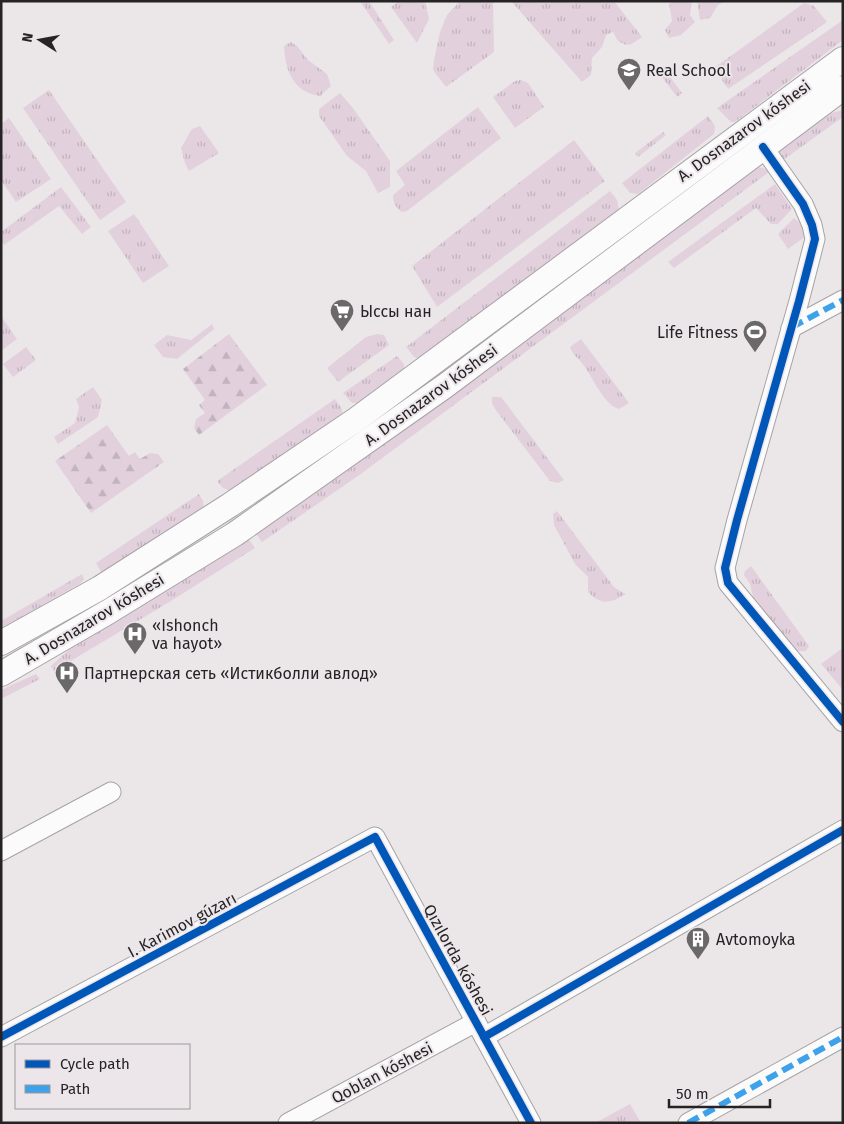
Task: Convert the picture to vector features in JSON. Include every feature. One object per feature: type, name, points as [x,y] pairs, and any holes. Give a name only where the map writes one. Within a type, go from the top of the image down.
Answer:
[{"type":"main road","name":"A. Dosnazarov kóshesi","points":[[1,643],[100,588],[230,505],[357,419],[843,59]]},
{"type":"main road","name":"A. Dosnazarov kóshesi","points":[[1,674],[108,612],[235,534],[445,386],[843,88]]},
{"type":"street","points":[[763,147],[802,204],[812,225],[815,239],[743,496],[725,568],[728,582],[843,722]]},
{"type":"street","points":[[791,328],[843,300]]},
{"type":"street","points":[[1,851],[111,792]]},
{"type":"street","name":"Qoblan kóshesi","points":[[288,1123],[480,1030],[843,830]]},
{"type":"street","name":"Qızılorda kóshesi","points":[[375,837],[531,1123]]},
{"type":"street","name":"I. Karimov gúzarı","points":[[1,1037],[375,837]]},
{"type":"street","points":[[688,1123],[843,1037]]},
{"type":"green space","points":[[360,1],[369,1],[394,40],[389,44]]},
{"type":"green space","points":[[399,1],[425,1],[429,19],[417,43],[391,7]]},
{"type":"green space","points":[[460,1],[493,1],[494,52],[446,87],[433,70],[434,60],[440,32],[447,15]]},
{"type":"green space","points":[[511,1],[614,1],[642,37],[632,44],[626,45],[618,41],[613,32],[606,35],[602,47],[592,58],[591,75],[582,82]]},
{"type":"green space","points":[[671,1],[692,1],[690,15],[695,22],[681,35],[669,38],[665,30],[672,21],[669,3]]},
{"type":"green space","points":[[697,1],[726,1],[718,5],[710,18],[700,20]]},
{"type":"green space","points":[[804,3],[814,6],[827,22],[728,89],[714,68]]},
{"type":"green space","points":[[843,20],[843,40],[735,122],[731,122],[717,108]]},
{"type":"green space","points":[[291,42],[297,46],[308,60],[327,74],[331,86],[320,96],[303,90],[292,78],[286,63],[284,46]]},
{"type":"green space","points":[[667,73],[682,93],[677,97],[662,77]]},
{"type":"green space","points":[[521,80],[528,83],[544,107],[515,128],[493,97],[515,81]]},
{"type":"green space","points":[[49,90],[126,202],[100,220],[23,108]]},
{"type":"green space","points":[[340,93],[353,108],[390,161],[390,187],[378,193],[366,171],[347,156],[319,116],[319,109]]},
{"type":"green space","points":[[478,107],[501,138],[407,211],[402,212],[394,203],[393,195],[405,185],[396,171]]},
{"type":"green space","points":[[843,110],[843,117],[779,163],[775,158],[779,150],[831,113]]},
{"type":"green space","points":[[708,116],[715,126],[714,134],[638,194],[630,193],[622,183]]},
{"type":"green space","points":[[9,118],[51,179],[16,202],[1,180],[1,124]]},
{"type":"green space","points":[[200,126],[219,153],[189,171],[181,148],[192,129]]},
{"type":"green space","points":[[663,132],[666,135],[638,157],[635,153]]},
{"type":"green space","points":[[574,140],[605,181],[437,307],[412,266]]},
{"type":"green space","points":[[758,167],[769,172],[358,476],[262,542],[256,534],[368,456]]},
{"type":"green space","points":[[775,184],[792,209],[778,224],[771,224],[756,208],[674,268],[668,262]]},
{"type":"green space","points":[[61,187],[91,227],[82,234],[59,206],[4,245],[1,240],[1,232]]},
{"type":"green space","points":[[610,191],[617,200],[619,209],[419,359],[414,357],[406,347]]},
{"type":"green space","points":[[134,214],[169,266],[143,283],[108,231]]},
{"type":"green space","points":[[794,218],[800,223],[806,236],[788,249],[778,234]]},
{"type":"green space","points":[[1,316],[17,339],[1,351]]},
{"type":"green space","points":[[212,324],[214,329],[177,359],[163,357],[154,345],[167,335],[191,340]]},
{"type":"green space","points":[[229,334],[267,385],[199,435],[194,428],[196,419],[205,413],[199,405],[205,400],[183,369]]},
{"type":"green space","points":[[377,334],[384,335],[389,345],[338,382],[327,368],[366,337]]},
{"type":"green space","points":[[581,339],[629,403],[619,409],[604,397],[571,350],[570,347]]},
{"type":"green space","points":[[26,347],[36,360],[13,377],[3,364]]},
{"type":"green space","points":[[397,356],[404,364],[404,371],[360,403],[352,403],[343,393]]},
{"type":"green space","points":[[93,387],[102,400],[98,417],[58,444],[54,437],[75,423],[79,407],[76,399]]},
{"type":"green space","points":[[492,397],[501,397],[564,480],[558,483],[550,481],[495,409]]},
{"type":"green space","points":[[335,399],[342,409],[342,416],[234,493],[223,488],[217,481]]},
{"type":"green space","points":[[107,425],[129,456],[135,452],[140,459],[150,453],[158,454],[164,462],[91,513],[55,461]]},
{"type":"green space","points":[[199,494],[203,501],[204,513],[102,574],[96,563]]},
{"type":"green space","points":[[557,511],[614,587],[625,594],[615,600],[606,602],[597,599],[588,592],[588,577],[575,564],[554,525],[553,514]]},
{"type":"green space","points":[[248,538],[255,548],[54,671],[51,666],[72,647],[116,622]]},
{"type":"green space","points":[[751,566],[809,646],[806,651],[797,651],[755,605],[750,584],[744,575],[745,571]]},
{"type":"green space","points":[[82,574],[84,579],[81,583],[1,629],[1,621]]},
{"type":"green space","points":[[841,649],[843,651],[843,690],[821,664]]},
{"type":"green space","points":[[36,674],[40,679],[1,699],[1,690]]},
{"type":"green space","points":[[630,1104],[641,1123],[597,1122]]},
{"type":"marked path","points":[[792,327],[843,300]]},
{"type":"marked path","points":[[688,1123],[843,1037]]},
{"type":"cycle path","points":[[763,147],[803,204],[812,225],[815,239],[725,568],[728,583],[843,722]]},
{"type":"cycle path","points":[[484,1037],[843,830]]},
{"type":"cycle path","points":[[1,1037],[375,837],[531,1123]]},
{"type":"place","name":"Real School","points":[[629,91]]},
{"type":"place","name":"Ыссы нан","points":[[342,332]]},
{"type":"place","name":"Life Fitness","points":[[755,353]]},
{"type":"place","name":"«Ishonch va hayot»","points":[[135,655]]},
{"type":"place","name":"Партнерская сеть «Истикболли авлод»","points":[[67,694]]},
{"type":"place","name":"Avtomoyka","points":[[698,960]]}]
